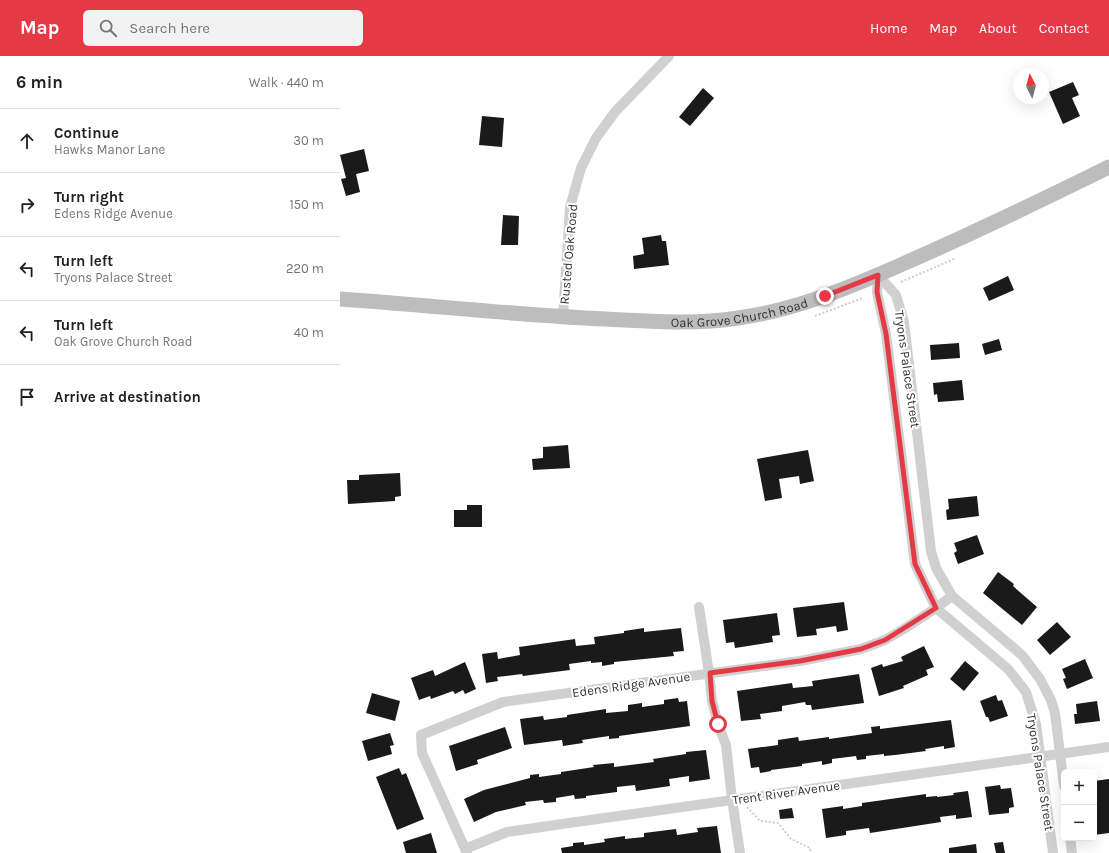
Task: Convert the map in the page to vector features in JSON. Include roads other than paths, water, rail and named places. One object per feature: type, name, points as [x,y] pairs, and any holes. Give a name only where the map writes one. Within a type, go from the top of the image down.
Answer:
[{"type":"main road","name":"Oak Grove Church Road","points":[[340,299],[563,317],[684,323],[737,318],[785,309],[825,296],[878,275],[970,235],[1109,167]]},
{"type":"street","name":"Rusted Oak Road","points":[[563,317],[570,207],[581,168],[596,138],[615,112],[669,56]]},
{"type":"street","name":"Tryons Palace Street","points":[[878,275],[896,295],[904,322],[931,551],[936,568],[952,596],[1022,655],[1040,679],[1051,700],[1055,713],[1062,769]]},
{"type":"street","name":"Tryons Palace Street","points":[[878,275],[878,296],[886,334],[915,564],[936,608],[1008,669],[1026,692],[1036,724],[1052,853]]},
{"type":"street","points":[[898,434],[916,432]]},
{"type":"street","name":"Edens Ridge Avenue","points":[[466,851],[422,753],[421,735],[503,702],[800,661],[861,649],[885,640],[936,608],[952,596]]},
{"type":"street","points":[[698,607],[710,673],[712,701],[718,724],[726,745],[740,853]]},
{"type":"street","name":"Trent River Avenue","points":[[466,851],[507,832],[732,799],[1109,747]]},
{"type":"street","name":"Tryons Palace Street","points":[[1070,841],[1072,853]]}]
